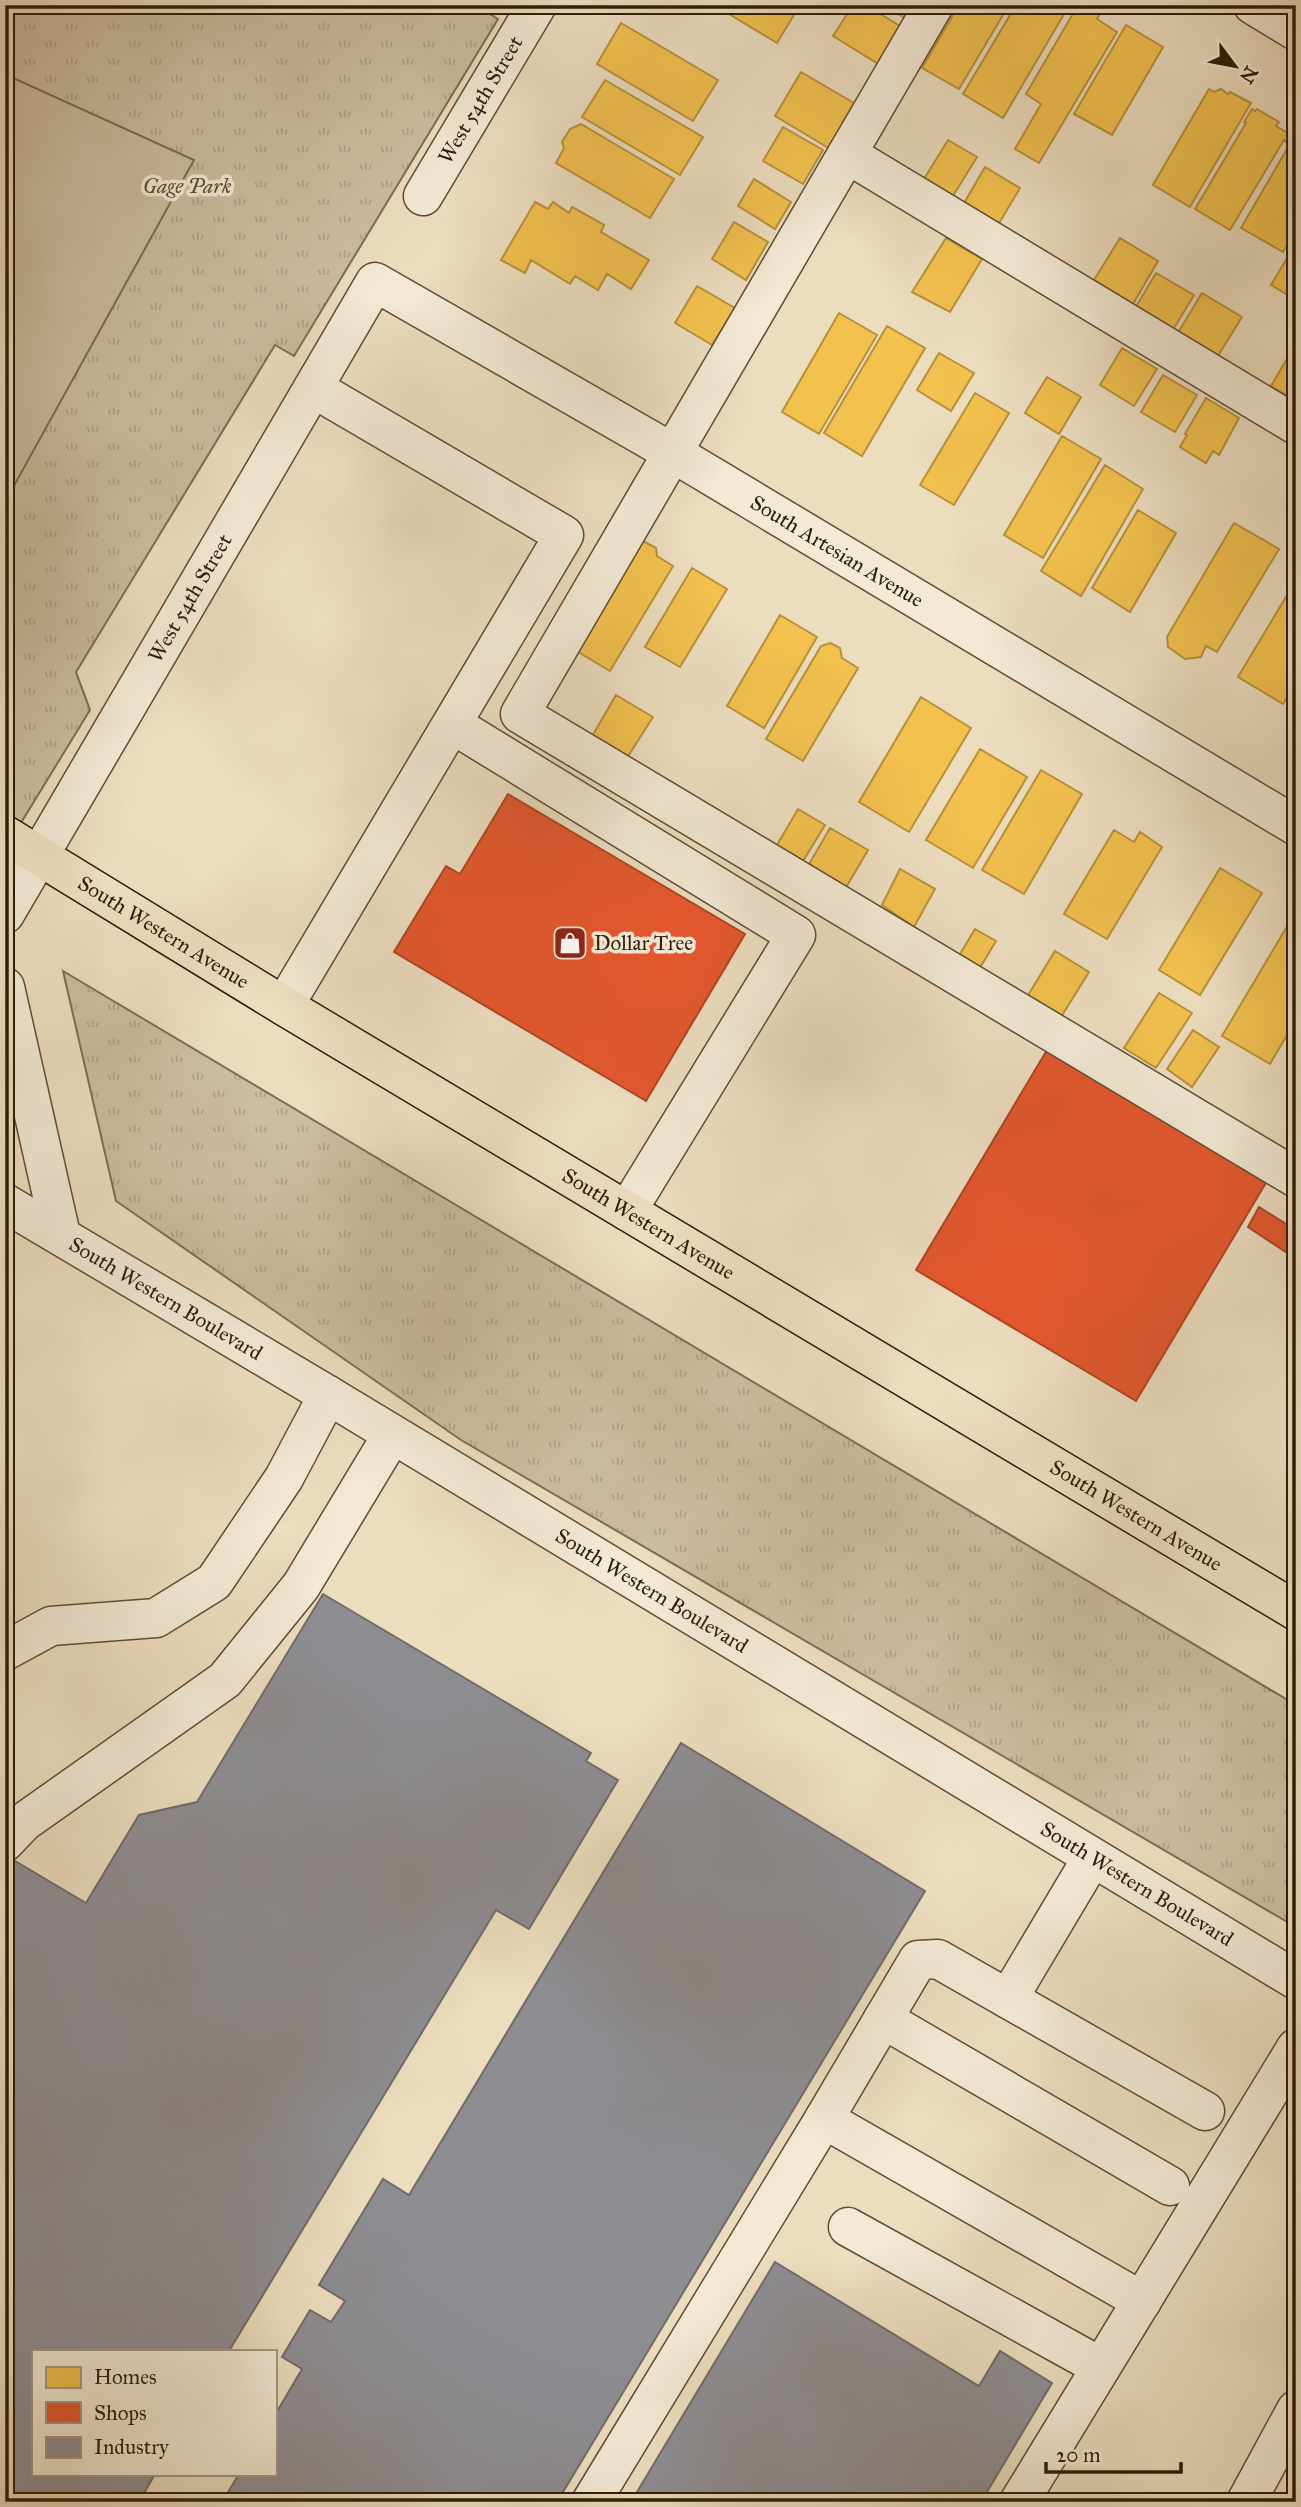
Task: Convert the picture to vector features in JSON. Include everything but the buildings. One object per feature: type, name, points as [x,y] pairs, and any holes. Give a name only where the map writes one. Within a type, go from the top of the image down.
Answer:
[{"type":"main road","name":"South Western Avenue","points":[[5,835],[284,1006],[1296,1611]]},
{"type":"street","points":[[934,5],[520,714],[1296,1178]]},
{"type":"street","points":[[1253,5],[1296,31]]},
{"type":"street","name":"West 54th Street","points":[[423,196],[533,7]]},
{"type":"street","points":[[847,154],[1296,425]]},
{"type":"street","name":"West 54th Street","points":[[5,914],[375,282]]},
{"type":"street","name":"South Artesian Avenue","points":[[375,282],[673,453],[1296,826]]},
{"type":"street","points":[[284,1006],[564,535],[313,388]]},
{"type":"street","points":[[452,724],[796,935],[627,1211]]},
{"type":"street","points":[[5,987],[61,1235]]},
{"type":"street","name":"South Western Boulevard","points":[[5,1203],[1296,1980]]},
{"type":"street","points":[[5,1651],[51,1626],[156,1618],[214,1581],[284,1478],[328,1395]]},
{"type":"street","points":[[5,1842],[24,1822],[225,1681],[301,1586],[392,1435]]},
{"type":"street","points":[[1008,1998],[1092,1857]]},
{"type":"street","points":[[591,2502],[918,1960],[938,1959],[1205,2111]]},
{"type":"street","points":[[883,2019],[1170,2186]]},
{"type":"street","points":[[1019,2502],[1296,2048]]},
{"type":"street","points":[[824,2119],[1142,2301]]},
{"type":"street","points":[[848,2227],[1101,2367]]},
{"type":"street","points":[[1246,2502],[1296,2410]]},
{"type":"green space","name":"Gage Park","points":[[5,5],[475,5],[498,19],[294,356],[275,345],[76,672],[90,710],[5,849]]},
{"type":"green space","points":[[5,77],[11,77],[194,160],[5,502]]},
{"type":"green space","points":[[63,971],[1296,1705],[1296,1913],[1289,1923],[461,1440],[116,1201]]},
{"type":"place","name":"Dollar Tree","points":[[570,943]]}]
